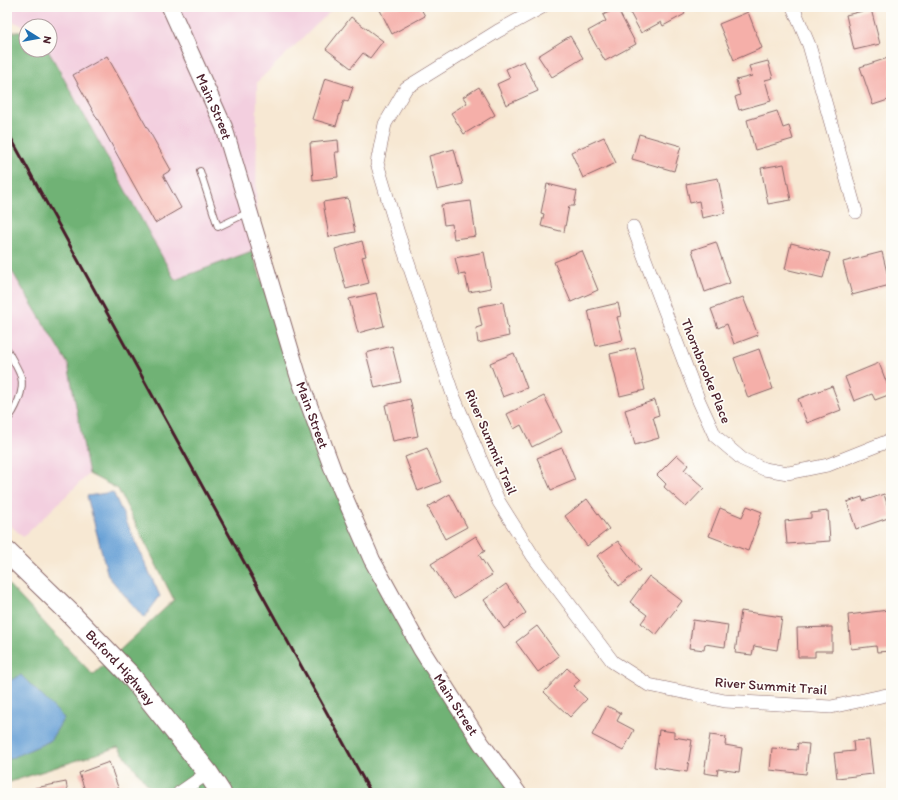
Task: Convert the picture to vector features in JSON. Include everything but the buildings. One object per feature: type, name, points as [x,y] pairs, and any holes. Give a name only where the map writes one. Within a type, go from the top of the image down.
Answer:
[{"type":"main road","name":"Buford Highway","points":[[7,552],[69,612],[130,675],[208,773],[221,793]]},
{"type":"street","name":"Main Street","points":[[170,7],[224,127],[298,375],[334,473],[372,560],[421,649],[481,743],[518,793]]},
{"type":"street","name":"River Summit Trail","points":[[542,7],[498,31],[406,88],[385,124],[377,163],[398,233],[453,395],[499,502],[533,556],[613,662],[649,685],[725,701],[831,707],[891,694]]},
{"type":"street","points":[[793,7],[809,45],[856,212]]},
{"type":"street","name":"Thornbrooke Place","points":[[633,227],[699,401],[715,436],[742,459],[764,469],[788,473],[828,465],[891,440]]},
{"type":"street","points":[[180,793],[208,773]]},
{"type":"lane","points":[[200,171],[218,227],[250,211]]},
{"type":"lane","points":[[7,349],[21,378],[22,387],[14,412],[7,420]]},
{"type":"shaded area","points":[[7,7],[335,7],[257,82],[256,237],[252,251],[175,280],[52,58],[58,58],[58,18],[18,18],[18,24],[7,19]]},
{"type":"shaded area","points":[[7,263],[68,364],[89,474],[23,537],[7,522]]},
{"type":"green space","points":[[7,32],[18,32],[18,58],[52,58],[175,280],[252,251],[298,390],[383,594],[519,793],[154,793],[118,747],[7,783],[7,583],[93,675],[174,600],[118,489],[89,474],[68,364],[7,263]]},
{"type":"water","points":[[113,492],[160,596],[144,618],[108,576],[87,496]]},
{"type":"water","points":[[21,675],[64,718],[50,741],[7,760],[7,682]]},
{"type":"railway","points":[[7,131],[371,793]]}]
